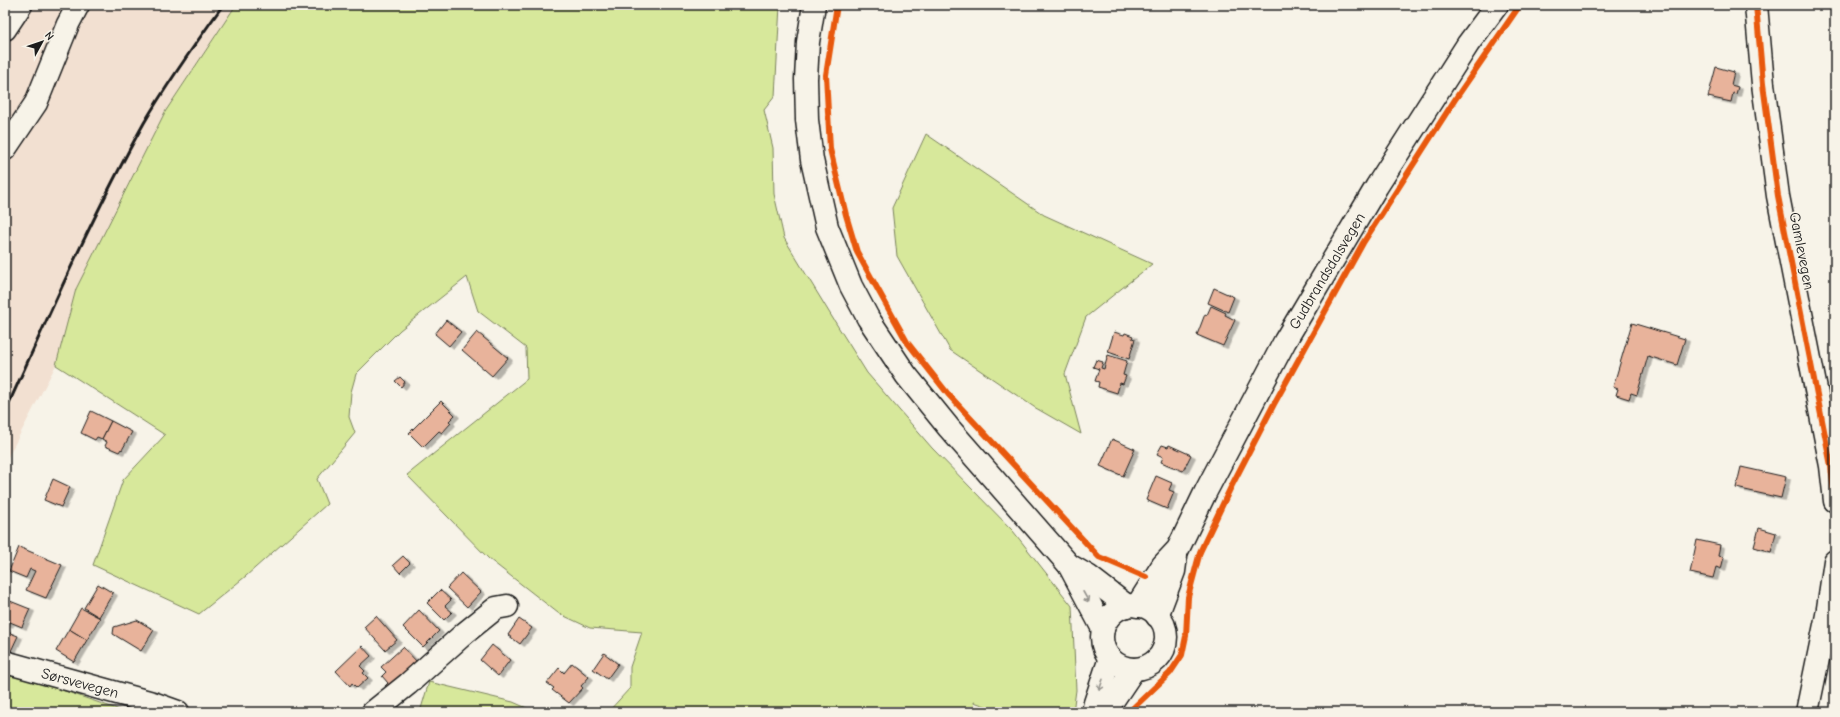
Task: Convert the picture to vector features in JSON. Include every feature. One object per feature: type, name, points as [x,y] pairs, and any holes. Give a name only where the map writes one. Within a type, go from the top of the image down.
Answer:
[{"type":"main road","points":[[5,29],[22,5]]},
{"type":"main road","points":[[5,149],[36,103],[68,24],[78,5]]},
{"type":"main road","points":[[814,5],[808,42],[806,79],[807,120],[812,160],[827,227],[851,286],[868,318],[906,375],[949,428],[1069,565],[1103,629]]},
{"type":"main road","name":"Gudbrandsdalsvegen","points":[[1157,616],[1174,571],[1178,550],[1237,432],[1309,300],[1417,121],[1468,44],[1498,5]]},
{"type":"main road","name":"Gamlevegen","points":[[1756,5],[1763,84],[1778,196],[1831,466],[1835,501]]},
{"type":"main road","name":"Gudbrandsdalsvegen","points":[[1132,606],[1163,565],[1178,550]]},
{"type":"main road","points":[[1807,712],[1828,615],[1835,561]]},
{"type":"main road","points":[[1069,565],[1132,606],[1148,609],[1157,616],[1165,630],[1165,646],[1162,653],[1154,662],[1147,666],[1134,669],[1120,666],[1110,658],[1103,645],[1103,629],[1106,622],[1113,614],[1132,606]]},
{"type":"main road","points":[[373,712],[408,684],[465,633],[496,608],[507,606]]},
{"type":"main road","points":[[1093,712],[1110,658]]},
{"type":"main road","name":"Sørsvevegen","points":[[5,662],[153,702],[178,712]]},
{"type":"main road","points":[[1104,712],[1134,669]]},
{"type":"shaded area","points":[[5,5],[236,5],[165,112],[76,289],[56,365],[5,463]]},
{"type":"green space","points":[[236,5],[780,5],[775,96],[764,110],[773,148],[774,194],[784,238],[867,373],[932,448],[1013,531],[1072,606],[1076,690],[1073,712],[1002,712],[974,702],[976,712],[608,712],[630,688],[630,667],[642,632],[590,628],[558,613],[489,559],[407,475],[527,379],[526,348],[478,311],[467,277],[400,330],[356,374],[351,392],[349,417],[355,433],[317,479],[327,504],[246,576],[199,614],[93,565],[123,480],[165,435],[56,365],[76,289],[165,112]]},
{"type":"green space","points":[[926,134],[1044,215],[1152,264],[1086,317],[1065,374],[1081,434],[1034,407],[950,350],[897,256],[892,208]]},
{"type":"green space","points":[[14,675],[30,679],[126,712],[5,712],[5,678]]},
{"type":"green space","points":[[429,682],[513,702],[536,712],[420,712]]},
{"type":"building","points":[[1716,67],[1734,72],[1731,85],[1738,87],[1736,94],[1733,93],[1731,102],[1708,97]]},
{"type":"building","points":[[1214,288],[1234,297],[1228,312],[1208,303]]},
{"type":"building","points":[[1211,306],[1226,313],[1225,315],[1235,320],[1223,346],[1197,335],[1205,314],[1207,315]]},
{"type":"building","points":[[446,320],[461,332],[449,346],[435,334]]},
{"type":"building","points":[[1632,323],[1685,339],[1677,365],[1648,356],[1637,395],[1631,393],[1629,399],[1616,395],[1618,389],[1613,387]]},
{"type":"building","points":[[477,332],[508,358],[492,376],[462,350]]},
{"type":"building","points":[[1114,332],[1124,335],[1125,333],[1133,336],[1132,338],[1135,339],[1129,359],[1108,352]]},
{"type":"building","points":[[1108,355],[1127,361],[1123,375],[1126,376],[1123,384],[1120,383],[1117,393],[1098,387],[1099,382],[1095,381],[1099,369],[1093,367],[1096,360],[1103,362],[1101,368],[1104,369]]},
{"type":"building","points":[[400,377],[405,382],[401,387],[395,381]]},
{"type":"building","points":[[441,401],[455,415],[449,421],[451,423],[442,433],[439,431],[423,447],[409,433]]},
{"type":"building","points":[[91,411],[111,421],[102,439],[97,437],[95,440],[81,433]]},
{"type":"building","points":[[111,421],[132,432],[122,450],[121,449],[119,452],[105,446],[107,442],[102,439]]},
{"type":"building","points":[[1112,439],[1135,449],[1123,476],[1100,466]]},
{"type":"building","points":[[1162,445],[1168,447],[1169,445],[1191,455],[1183,471],[1161,462],[1163,457],[1157,454]]},
{"type":"building","points":[[1741,467],[1786,477],[1781,498],[1736,488]]},
{"type":"building","points":[[1156,476],[1172,483],[1169,490],[1174,492],[1167,509],[1146,500]]},
{"type":"building","points":[[53,479],[70,487],[61,507],[44,500]]},
{"type":"building","points":[[1759,528],[1776,533],[1771,552],[1754,547]]},
{"type":"building","points":[[1697,540],[1720,545],[1718,556],[1724,557],[1721,569],[1716,567],[1713,578],[1690,573]]},
{"type":"building","points":[[19,547],[62,565],[46,598],[26,590],[35,571],[30,569],[26,578],[9,571]]},
{"type":"building","points":[[403,556],[410,563],[400,573],[393,565]]},
{"type":"building","points":[[461,573],[481,592],[467,607],[447,588]]},
{"type":"building","points":[[98,584],[113,593],[99,617],[84,608]]},
{"type":"building","points":[[440,590],[451,600],[445,606],[452,612],[444,620],[427,603]]},
{"type":"building","points":[[5,599],[30,609],[22,627],[10,622],[8,625],[5,623]]},
{"type":"building","points":[[81,608],[100,618],[87,640],[69,629]]},
{"type":"building","points":[[419,610],[439,631],[423,647],[403,627]]},
{"type":"building","points":[[376,616],[397,640],[385,650],[364,627]]},
{"type":"building","points":[[519,619],[532,628],[520,644],[508,635]]},
{"type":"building","points":[[137,620],[154,630],[141,651],[113,634],[114,627]]},
{"type":"building","points":[[69,629],[87,640],[74,662],[56,651]]},
{"type":"building","points":[[5,631],[18,636],[11,651],[5,648]]},
{"type":"building","points":[[492,645],[510,660],[498,676],[480,660]]},
{"type":"building","points":[[362,646],[371,656],[360,666],[365,671],[363,673],[368,678],[357,688],[352,683],[350,686],[336,671]]},
{"type":"building","points":[[403,647],[418,663],[387,689],[385,686],[388,683],[382,676],[386,672],[381,667]]},
{"type":"building","points":[[604,653],[618,664],[607,679],[593,669]]},
{"type":"building","points":[[572,663],[589,677],[581,686],[583,688],[569,703],[552,690],[554,688],[547,683],[559,668],[564,673]]},
{"type":"railway","points":[[5,412],[72,266],[125,158],[144,123],[163,93],[223,5]]},
{"type":"cycle path","points":[[837,5],[826,75],[830,149],[846,215],[857,252],[907,342],[948,394],[1099,557],[1146,577]]},
{"type":"cycle path","points":[[1129,712],[1170,673],[1182,655],[1186,636],[1188,597],[1200,552],[1231,487],[1274,404],[1363,243],[1456,98],[1520,5]]},
{"type":"cycle path","points":[[1756,5],[1763,84],[1778,196],[1831,466],[1835,501]]}]
